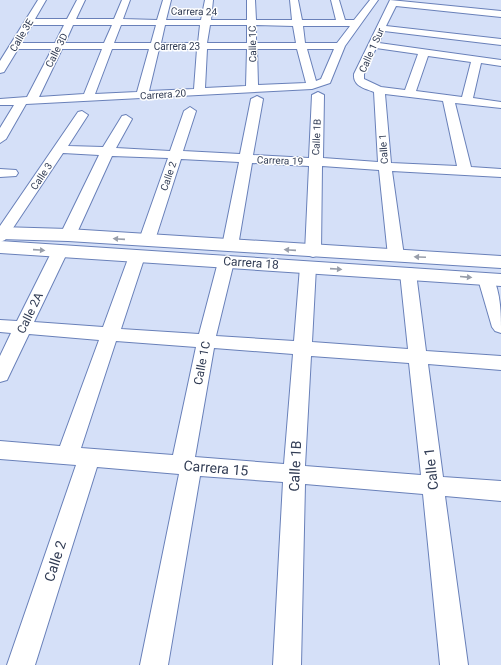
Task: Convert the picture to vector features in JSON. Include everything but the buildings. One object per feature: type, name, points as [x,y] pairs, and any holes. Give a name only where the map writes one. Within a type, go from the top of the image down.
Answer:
[{"type":"street","name":"Calle 3E","points":[[0,70],[42,0]]},
{"type":"street","name":"Calle 3D","points":[[0,139],[26,101],[57,47],[81,0]]},
{"type":"street","points":[[88,98],[126,0]]},
{"type":"street","points":[[142,95],[167,0]]},
{"type":"street","points":[[200,92],[202,46],[209,0]]},
{"type":"street","name":"Calle 1C","points":[[154,665],[206,341],[228,254],[246,159],[255,93],[251,0]]},
{"type":"street","name":"Calle 1B","points":[[287,665],[294,475],[310,259],[315,162],[315,90],[301,46],[294,0]]},
{"type":"street","points":[[335,0],[341,23]]},
{"type":"street","points":[[340,46],[374,0]]},
{"type":"street","points":[[459,10],[463,0]]},
{"type":"street","points":[[393,2],[439,11],[459,10],[487,16],[501,14]]},
{"type":"street","name":"Calle 1 Sur","points":[[379,90],[365,85],[359,80],[359,74],[393,2]]},
{"type":"street","name":"Carrera 24","points":[[29,22],[358,23]]},
{"type":"street","points":[[380,28],[430,30],[452,36],[482,36],[501,42]]},
{"type":"street","points":[[445,55],[452,36]]},
{"type":"street","points":[[374,45],[501,63]]},
{"type":"street","name":"Carrera 23","points":[[14,46],[340,46]]},
{"type":"street","name":"Carrera 20","points":[[0,102],[200,92],[255,93],[315,90],[326,81],[340,46]]},
{"type":"street","points":[[409,94],[424,52]]},
{"type":"street","points":[[467,101],[477,60]]},
{"type":"street","points":[[379,90],[501,105]]},
{"type":"street","name":"Calle 1","points":[[379,90],[385,166],[396,256]]},
{"type":"street","points":[[448,99],[465,172]]},
{"type":"street","name":"Calle 2","points":[[21,665],[110,334],[190,111]]},
{"type":"street","name":"Calle 3","points":[[1,237],[82,115]]},
{"type":"street","name":"Calle 2A","points":[[0,375],[107,152],[126,119]]},
{"type":"street","name":"Carrera 19","points":[[59,149],[501,173]]},
{"type":"street","name":"Carrera 18","points":[[1,237],[64,243],[310,259],[408,273],[494,279]]},
{"type":"street","name":"Carrera 18","points":[[310,259],[396,256],[501,262]]},
{"type":"street","name":"Calle 1","points":[[408,273],[454,665]]},
{"type":"street","points":[[494,279],[501,327]]},
{"type":"street","points":[[0,326],[501,363]]},
{"type":"street","name":"Carrera 15","points":[[0,450],[501,491]]}]
